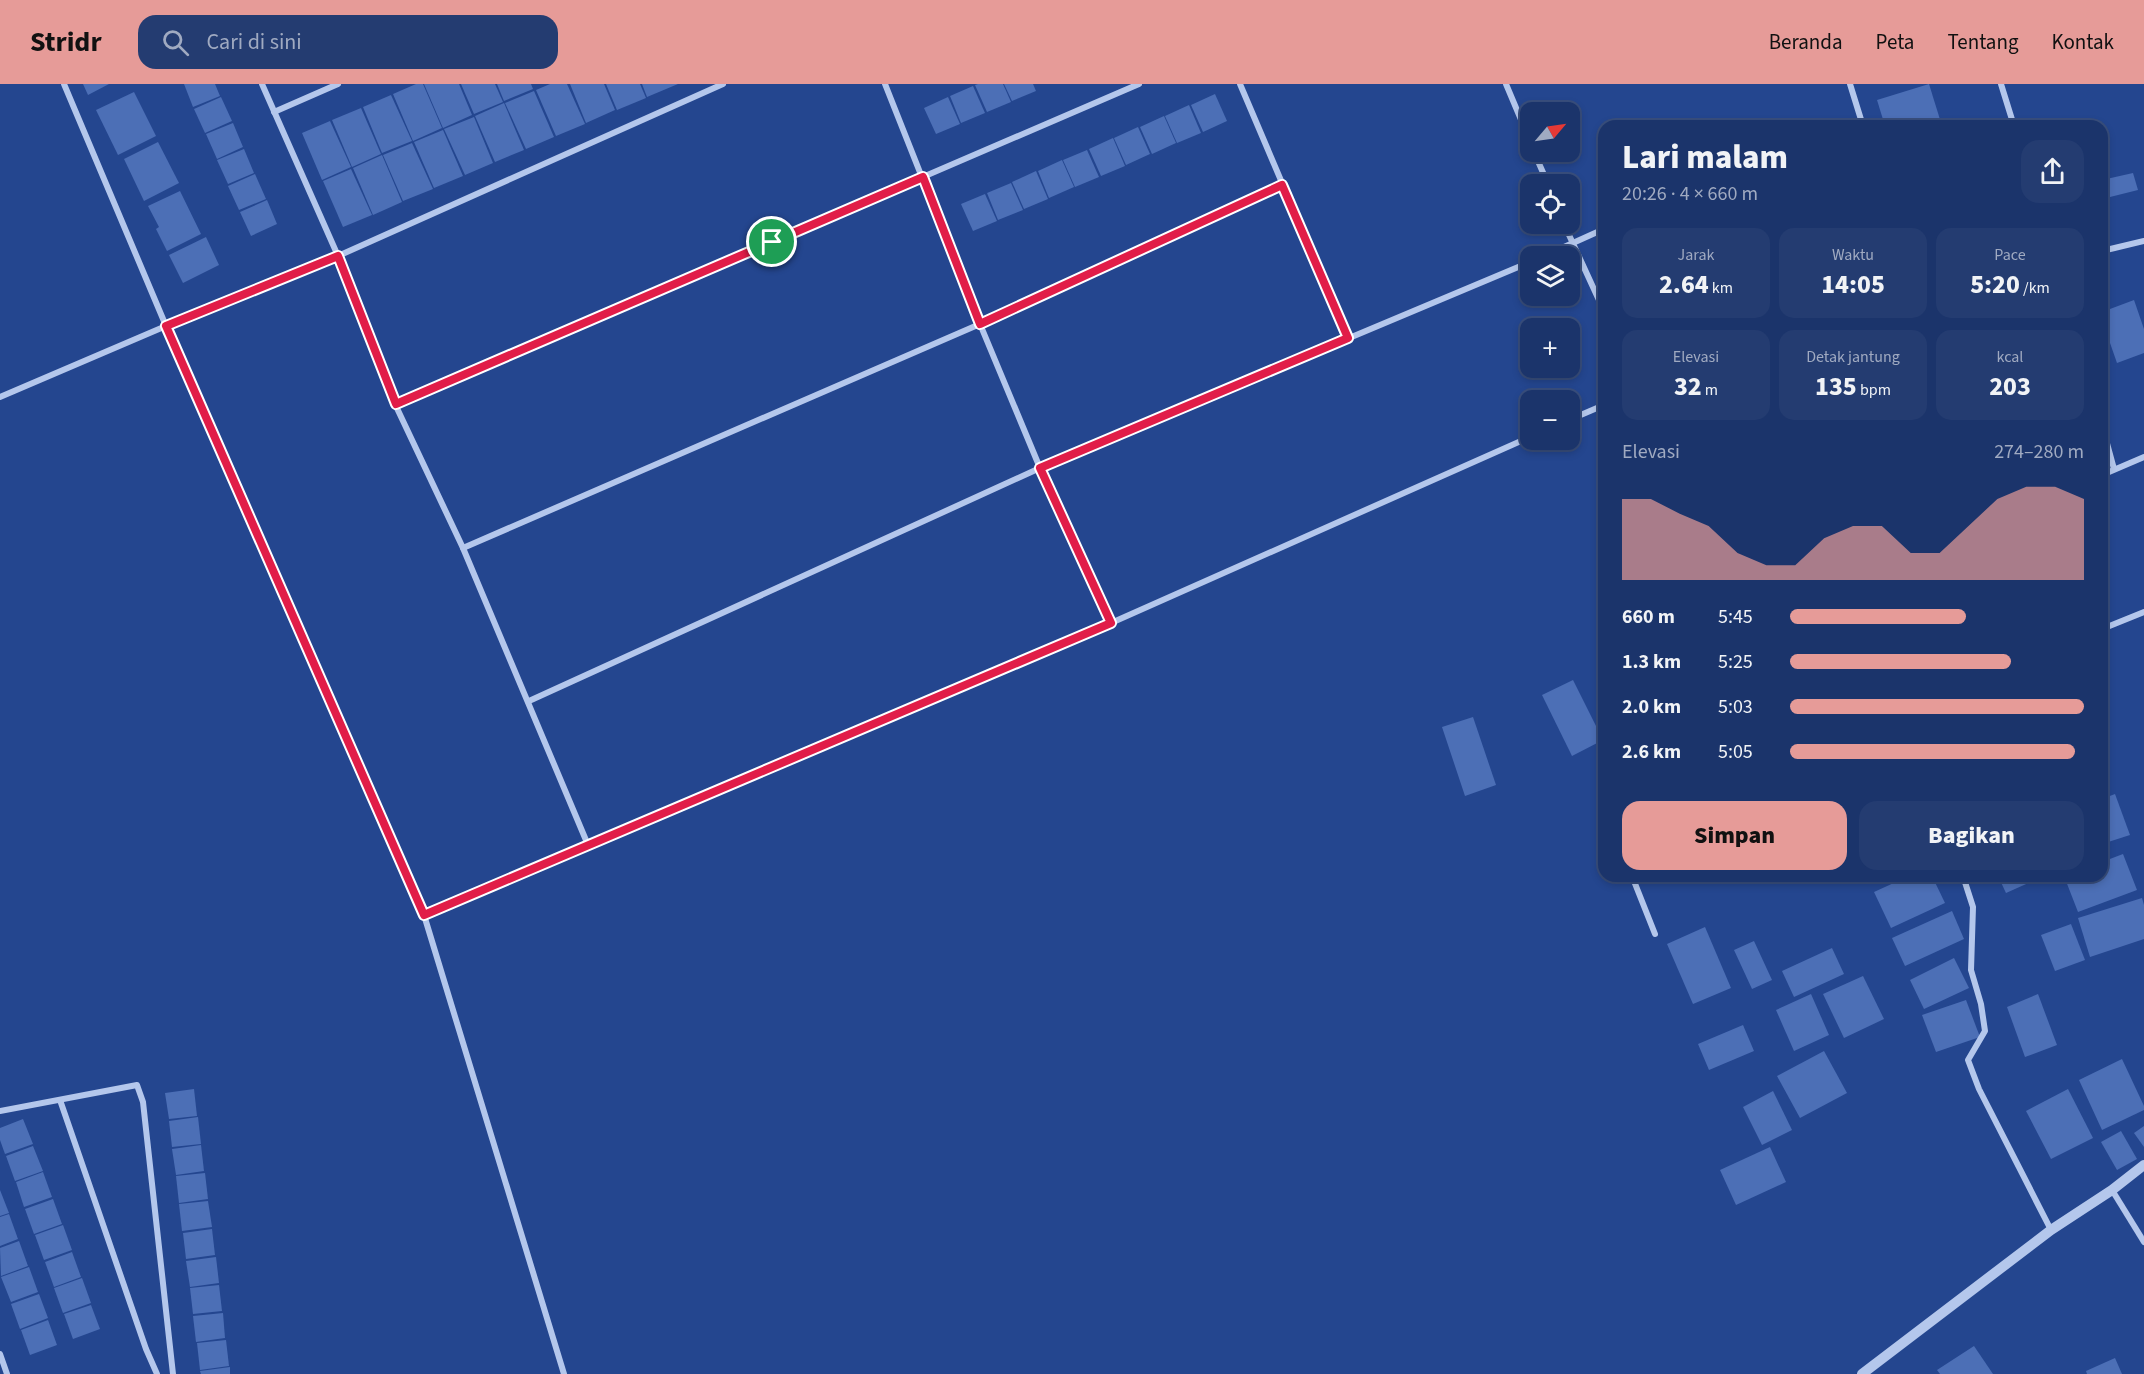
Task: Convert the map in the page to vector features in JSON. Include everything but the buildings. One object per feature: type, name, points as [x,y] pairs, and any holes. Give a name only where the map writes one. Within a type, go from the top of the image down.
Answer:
[{"type":"street","points":[[64,84],[166,326],[424,915],[564,1374]]},
{"type":"street","points":[[262,84],[338,256],[396,404],[463,548],[588,845]]},
{"type":"street","points":[[274,112],[338,84]]},
{"type":"street","points":[[0,396],[338,256],[723,84]]},
{"type":"street","points":[[885,84],[1040,468],[1111,623]]},
{"type":"street","points":[[396,404],[1139,84]]},
{"type":"street","points":[[1240,84],[1348,338]]},
{"type":"street","points":[[1850,84],[1861,120]]},
{"type":"street","points":[[2001,84],[2012,120]]},
{"type":"street","points":[[1509,85],[1520,114]]},
{"type":"street","points":[[463,548],[980,324],[1282,185]]},
{"type":"street","points":[[1568,246],[1598,232]]},
{"type":"street","points":[[1568,234],[1598,298]]},
{"type":"street","points":[[2108,250],[2144,241]]},
{"type":"street","points":[[529,701],[1040,468],[1520,266]]},
{"type":"street","points":[[1580,415],[1598,408]]},
{"type":"street","points":[[424,915],[1111,623],[1520,441]]},
{"type":"street","points":[[2108,447],[2114,469]]},
{"type":"street","points":[[2108,472],[2144,458]]},
{"type":"street","points":[[2108,627],[2144,612]]},
{"type":"street","points":[[1634,882],[1655,934]]},
{"type":"street","points":[[1965,882],[1972,907],[1971,970],[1981,1004],[1985,1031],[1968,1060],[1979,1089],[2051,1230]]},
{"type":"street","points":[[0,1111],[136,1085],[141,1094],[173,1374]]},
{"type":"street","points":[[60,1100],[157,1374]]},
{"type":"street","points":[[1862,1374],[2051,1230],[2112,1191],[2144,1165]]},
{"type":"street","points":[[2112,1191],[2144,1242]]},
{"type":"street","points":[[0,1354],[7,1374]]},
{"type":"route","points":[[923,177],[980,324],[1282,185],[1348,338],[1040,468],[1111,623],[424,915],[166,326],[338,256],[396,404],[772,242],[923,177]]}]
